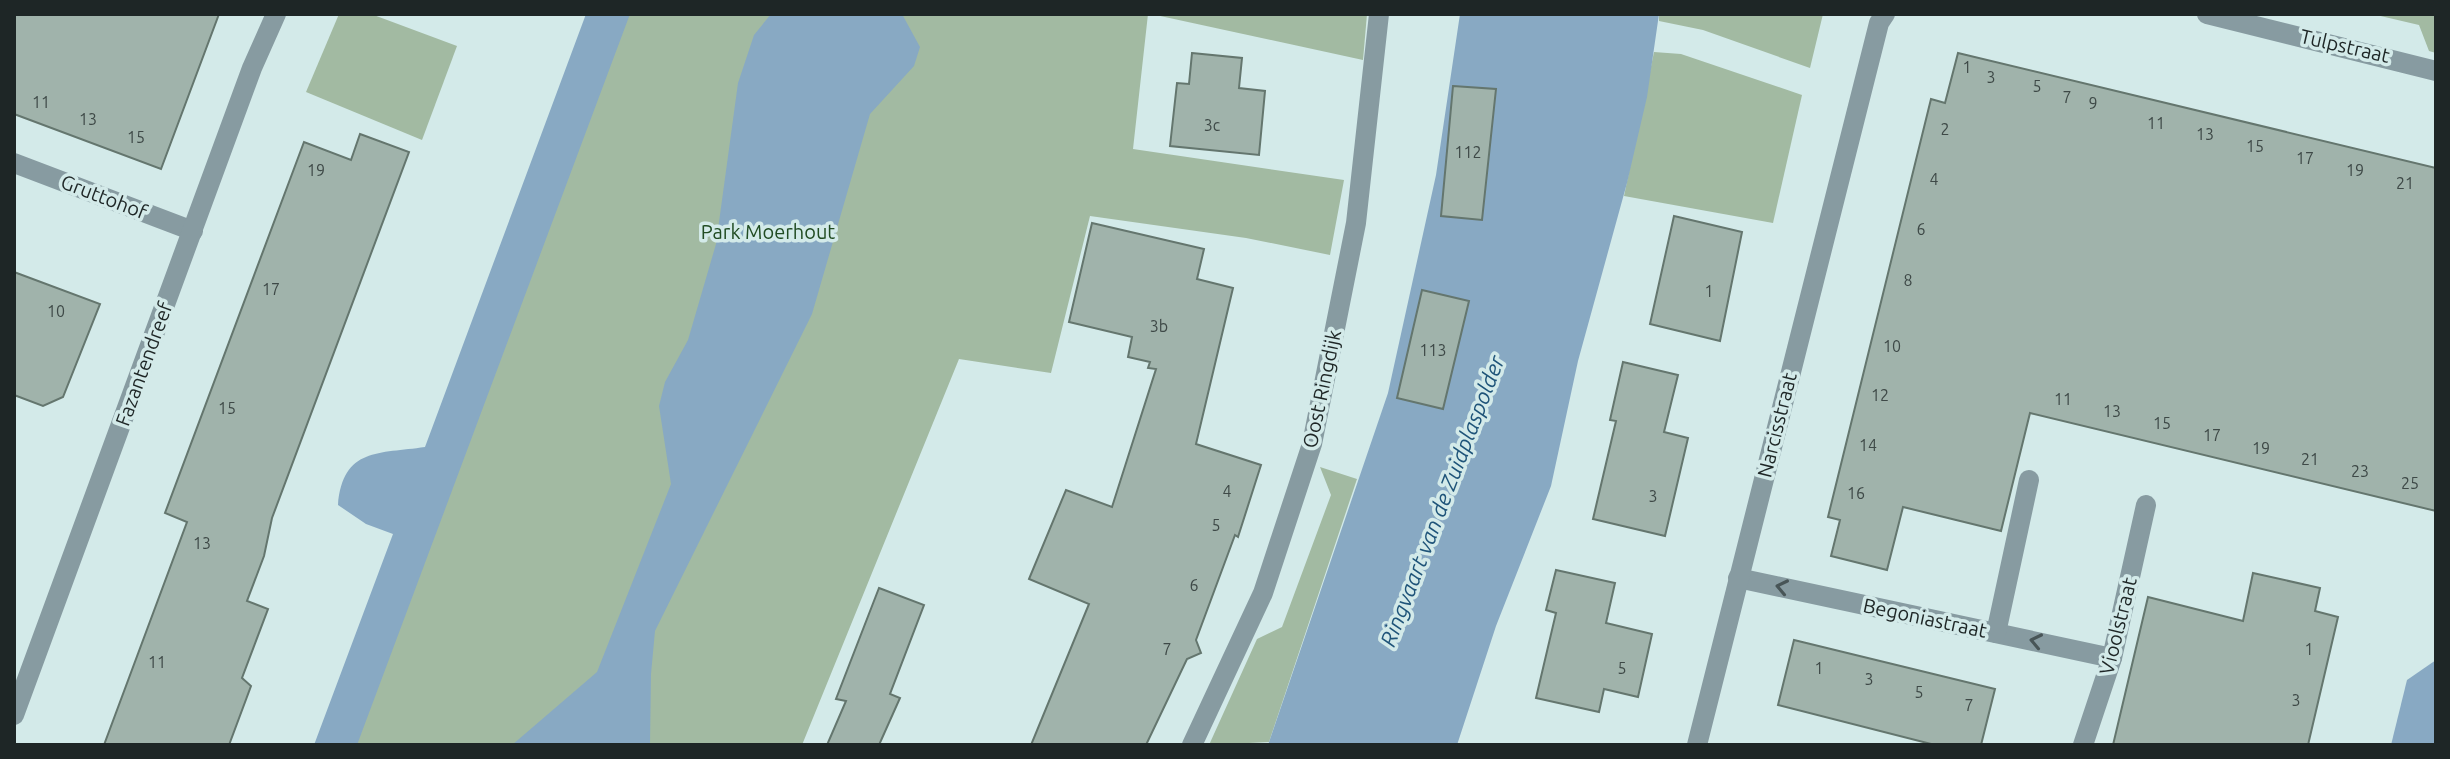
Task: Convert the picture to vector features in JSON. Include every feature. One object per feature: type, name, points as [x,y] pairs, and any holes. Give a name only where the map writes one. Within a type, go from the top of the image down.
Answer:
[{"type":"street","name":"Fazantendreef","points":[[14,715],[252,68],[276,14]]},
{"type":"street","name":"Oost Ringdijk","points":[[1192,745],[1263,593],[1312,444],[1356,223],[1379,14]]},
{"type":"street","name":"Narcisstraat","points":[[1697,745],[1879,23],[1885,14]]},
{"type":"street","name":"Tulpstraat","points":[[2207,14],[2436,71]]},
{"type":"street","name":"Gruttohof","points":[[14,163],[193,231]]},
{"type":"street","points":[[1996,633],[2029,480]]},
{"type":"street","name":"Vioolstraat","points":[[2083,745],[2112,658],[2146,505]]},
{"type":"street","name":"Begoniastraat","points":[[1738,578],[2112,658]]},
{"type":"green space","points":[[339,14],[371,14],[457,46],[422,140],[306,92]]},
{"type":"green space","name":"Park Moerhout","points":[[618,14],[1148,14],[1133,149],[1344,180],[1330,255],[1246,238],[1090,216],[1051,373],[959,359],[802,745],[344,745]]},
{"type":"green space","points":[[1151,14],[1367,14],[1363,60]]},
{"type":"green space","points":[[1659,14],[1823,14],[1810,68],[1703,30],[1659,21]]},
{"type":"green space","points":[[2372,14],[2436,14],[2436,53],[2429,51],[2419,25]]},
{"type":"green space","points":[[1654,52],[1681,54],[1802,95],[1773,223],[1624,196]]},
{"type":"green space","points":[[1320,467],[1357,479],[1269,742],[1209,745],[1257,639],[1282,627],[1331,495]]},
{"type":"water","points":[[586,14],[630,14],[357,745],[314,745],[393,534],[366,524],[338,505],[341,486],[347,472],[366,457],[425,447]]},
{"type":"water","points":[[771,14],[902,14],[920,47],[914,66],[870,114],[812,314],[655,631],[650,745],[512,745],[597,672],[671,484],[659,406],[665,382],[688,340],[716,244],[738,83],[754,35]]},
{"type":"water","name":"Ringvaart van de Zuidplaspolder","points":[[1460,14],[1659,14],[1647,97],[1578,361],[1551,486],[1496,626],[1457,745],[1268,745],[1388,393],[1436,175]]},
{"type":"water","points":[[2436,660],[2436,745],[2391,745],[2407,680]]},
{"type":"building","points":[[14,14],[219,14],[161,169],[14,114]]},
{"type":"building","points":[[1192,53],[1242,58],[1239,88],[1265,91],[1259,155],[1170,146],[1177,83],[1189,84]]},
{"type":"building","points":[[1958,53],[2436,168],[2436,511],[2030,413],[2001,531],[1903,507],[1887,570],[1831,556],[1840,520],[1828,517],[1931,99],[1945,103]]},
{"type":"building","points":[[1453,86],[1496,89],[1482,220],[1441,216]]},
{"type":"building","points":[[360,134],[409,152],[272,518],[264,556],[247,601],[268,609],[242,678],[251,686],[229,745],[104,745],[187,522],[165,513],[304,142],[351,160]]},
{"type":"building","points":[[1674,216],[1742,232],[1720,341],[1650,324]]},
{"type":"building","points":[[1092,223],[1204,249],[1197,279],[1233,288],[1196,444],[1261,465],[1238,537],[1235,535],[1196,640],[1201,653],[1187,659],[1146,745],[1031,745],[1089,604],[1029,579],[1066,490],[1112,507],[1156,369],[1148,368],[1150,362],[1128,357],[1132,337],[1069,322]]},
{"type":"building","points":[[14,272],[100,304],[63,397],[43,406],[14,395]]},
{"type":"building","points":[[1422,290],[1469,301],[1443,409],[1397,398]]},
{"type":"building","points":[[1623,362],[1678,375],[1664,432],[1688,438],[1665,536],[1593,519],[1616,421],[1610,420]]},
{"type":"building","points":[[1556,570],[1615,583],[1606,623],[1652,634],[1638,697],[1604,689],[1599,712],[1536,698],[1556,613],[1546,610]]},
{"type":"building","points":[[2253,573],[2320,588],[2315,611],[2338,617],[2308,745],[2113,745],[2148,597],[2243,621]]},
{"type":"building","points":[[879,588],[924,605],[890,694],[900,698],[879,745],[827,745],[846,701],[836,699]]},
{"type":"building","points":[[1794,640],[1995,689],[1981,745],[1935,745],[1778,705]]}]
